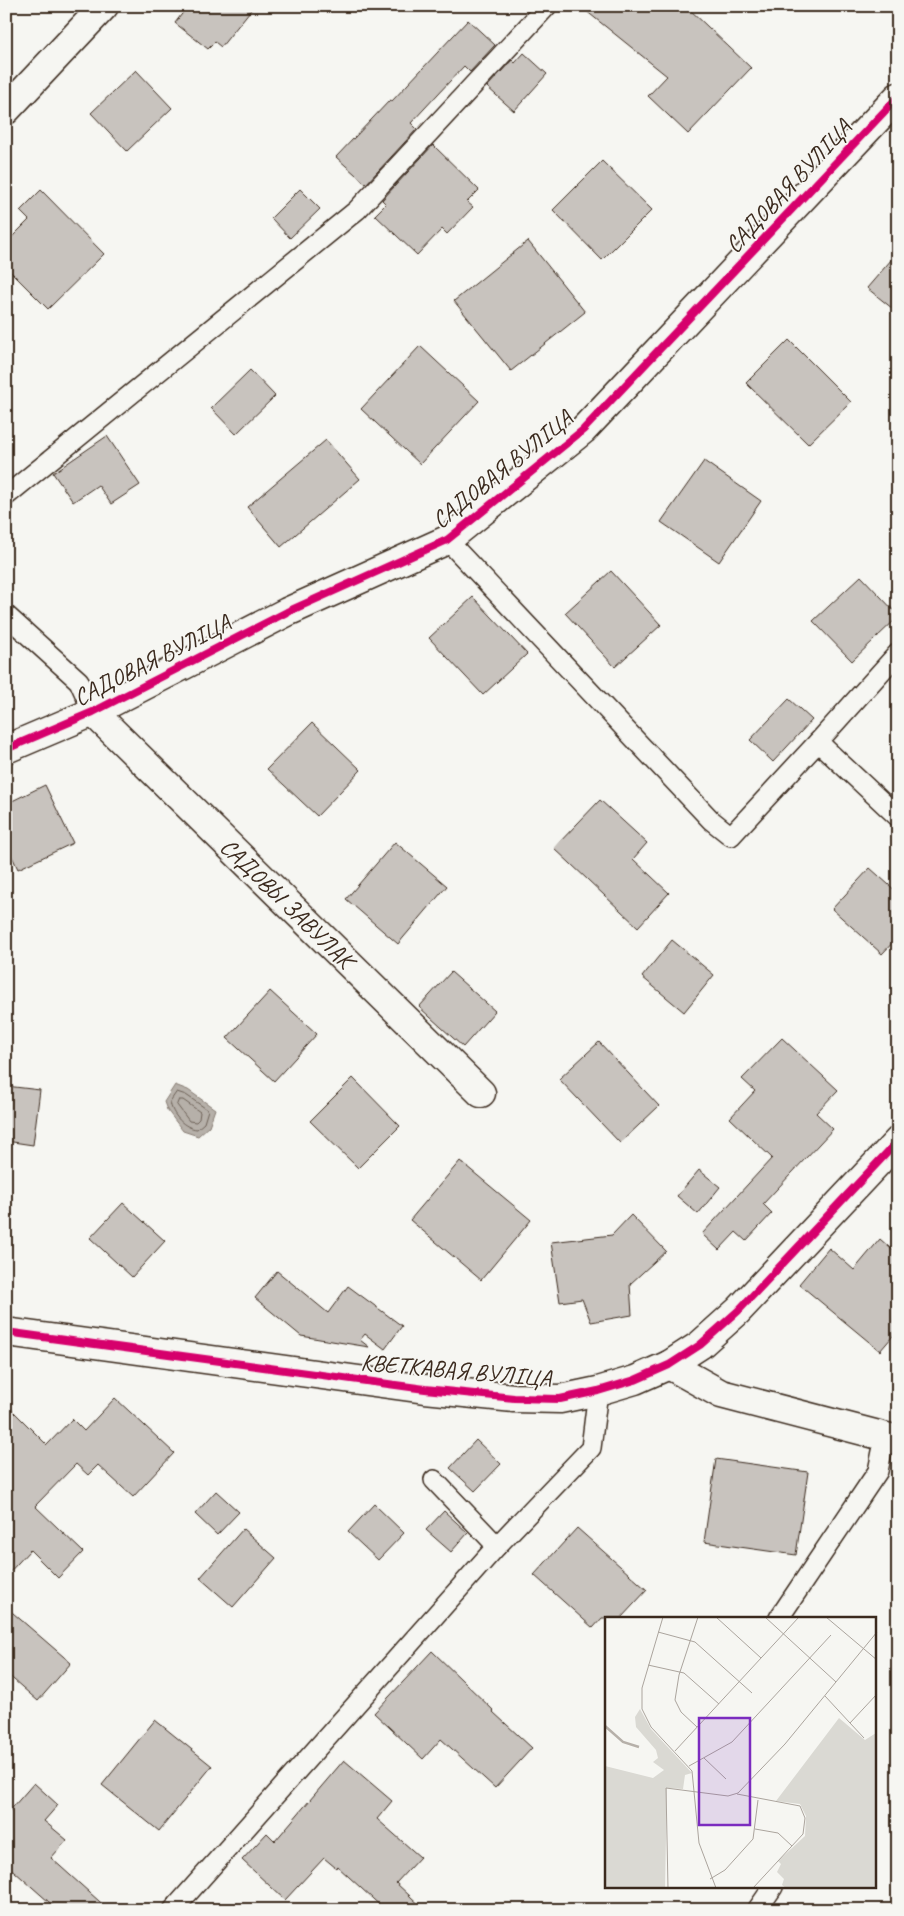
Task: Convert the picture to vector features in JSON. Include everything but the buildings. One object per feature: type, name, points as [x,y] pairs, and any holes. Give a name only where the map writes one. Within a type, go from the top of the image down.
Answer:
[{"type":"street","points":[[6,110],[104,6]]},
{"type":"street","name":"САДОВАЯ ВУЛІЦА","points":[[6,749],[93,712],[287,612],[447,540],[583,430],[898,97]]},
{"type":"street","name":"САДОВЫ ЗАВУЛАК","points":[[93,712],[481,1093]]},
{"type":"street","name":"КВЕТКАВАЯ ВУЛІЦА","points":[[6,1332],[425,1389],[514,1398],[560,1399],[598,1391],[635,1380],[670,1365],[700,1346],[738,1311],[898,1141]]},
{"type":"street","points":[[670,1365],[721,1394],[891,1438]]},
{"type":"lane","points":[[6,496],[357,210],[547,6]]},
{"type":"lane","points":[[447,540],[711,820],[731,836],[898,654]]},
{"type":"lane","points":[[6,615],[79,681],[93,712]]},
{"type":"lane","points":[[818,742],[898,816]]},
{"type":"lane","points":[[173,1910],[497,1546],[591,1448],[598,1391]]},
{"type":"lane","points":[[780,1617],[878,1471],[891,1438]]},
{"type":"lane","points":[[434,1480],[497,1546]]},
{"type":"lane","points":[[756,1910],[772,1888]]},
{"type":"water","points":[[175,1085],[188,1090],[215,1109],[209,1126],[198,1136],[183,1131],[167,1110],[164,1102]]},
{"type":"cycle path","points":[[6,749],[93,712],[287,612],[447,540],[583,430],[898,97]]},
{"type":"cycle path","points":[[6,1332],[425,1389],[514,1398],[560,1399],[598,1391],[635,1380],[669,1365],[700,1345],[738,1311],[898,1141]]}]
